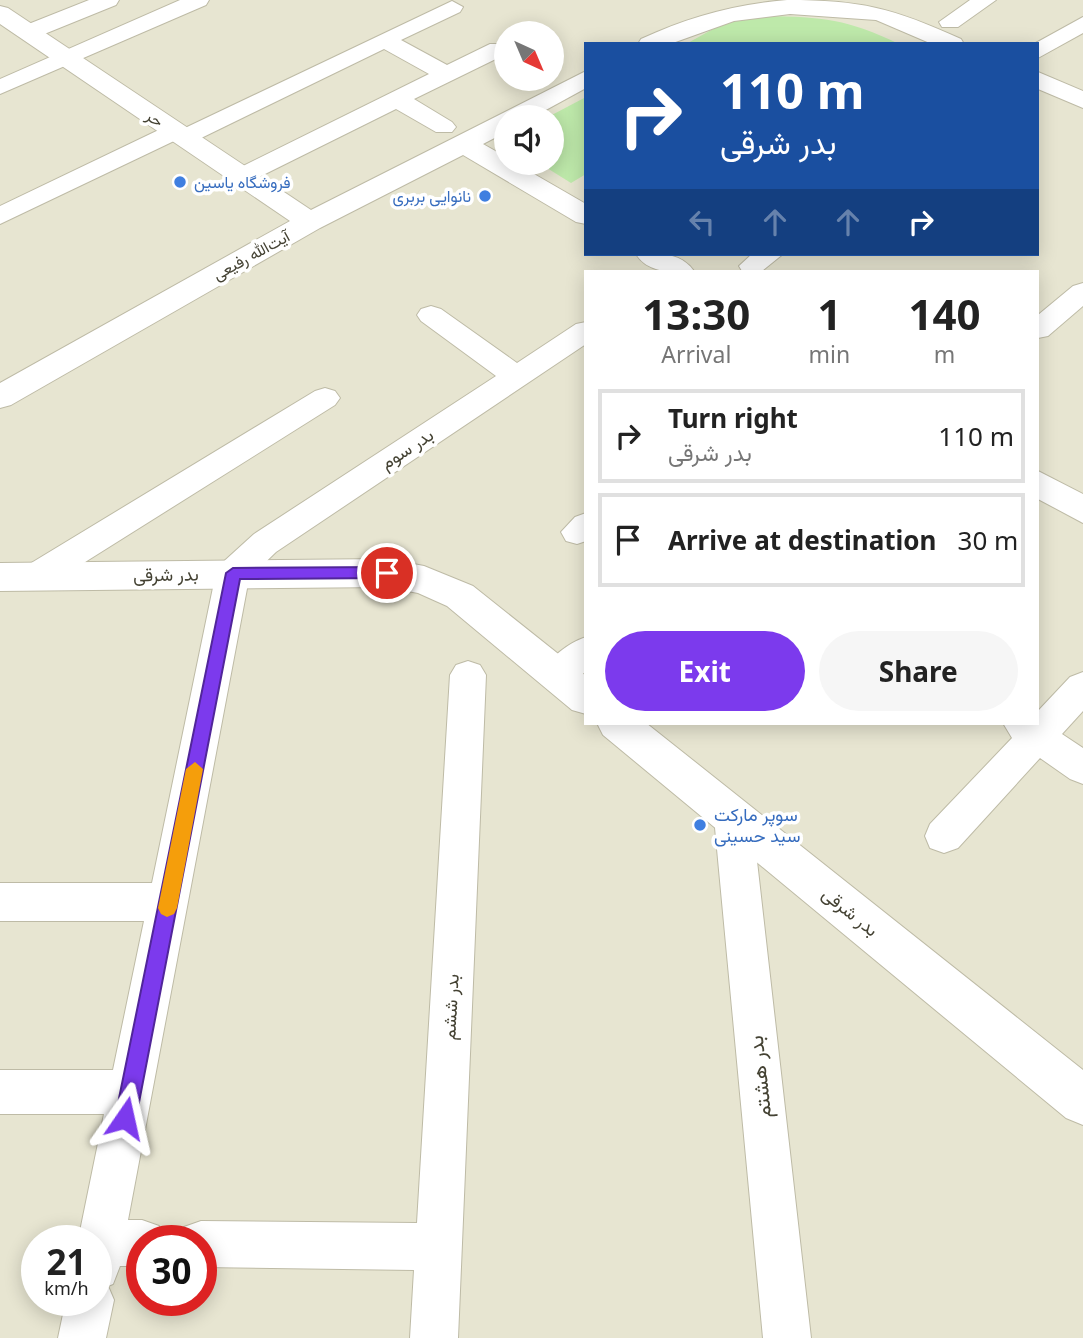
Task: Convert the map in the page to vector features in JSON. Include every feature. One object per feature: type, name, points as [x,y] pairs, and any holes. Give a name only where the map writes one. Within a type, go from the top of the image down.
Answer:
[{"type":"street","points":[[29,32],[108,0]]},
{"type":"street","points":[[0,87],[198,0]]},
{"type":"street","points":[[655,42],[720,13],[799,1],[837,4],[881,13],[951,33],[985,0]]},
{"type":"street","points":[[0,216],[384,40],[445,3]]},
{"type":"street","name":"حر","points":[[0,13],[310,222]]},
{"type":"street","points":[[1039,50],[1083,24]]},
{"type":"street","points":[[384,40],[446,74]]},
{"type":"street","points":[[242,176],[494,51]]},
{"type":"street","points":[[536,105],[584,79]]},
{"type":"street","points":[[1039,80],[1083,100]]},
{"type":"street","points":[[397,99],[584,215]]},
{"type":"street","name":"آیت‌الله رفیعی","points":[[0,397],[310,222],[454,136],[494,125]]},
{"type":"street","points":[[653,256],[677,270]]},
{"type":"street","points":[[1039,327],[1083,292]]},
{"type":"street","points":[[431,315],[517,377]]},
{"type":"street","name":"بدر سوم","points":[[233,573],[265,543],[584,332]]},
{"type":"street","points":[[18,577],[325,398]]},
{"type":"street","points":[[1039,484],[1083,510]]},
{"type":"street","points":[[113,1251],[130,1092],[233,573]]},
{"type":"street","name":"بدر شرقی","points":[[18,577],[387,573],[424,580],[460,596],[584,696]]},
{"type":"street","points":[[558,675],[584,653]]},
{"type":"street","name":"بدر ششم","points":[[434,1338],[468,675]]},
{"type":"street","points":[[1039,721],[1083,687]]},
{"type":"street","name":"بدر شرقی","points":[[619,725],[1083,1101]]},
{"type":"street","points":[[944,836],[1028,729],[1083,768]]},
{"type":"street","name":"بدر هشتم","points":[[733,817],[787,1338]]},
{"type":"street","points":[[0,902],[169,902]]},
{"type":"street","points":[[0,1092],[130,1092]]},
{"type":"street","points":[[217,1244],[439,1247]]},
{"type":"street","points":[[82,1338],[87,1316]]},
{"type":"shaded area","points":[[0,0],[1083,0],[1083,1338],[0,1338]]},
{"type":"green space","points":[[767,16],[834,21],[865,29],[894,42],[690,42],[731,19]]},
{"type":"green space","points":[[584,98],[584,175],[571,183],[558,175],[564,175],[564,109]]},
{"type":"slow traffic","points":[[167,908],[195,769]]},
{"type":"place","name":"فروشگاه یاسین","points":[[180,182]]},
{"type":"place","name":"نانوایی بربری","points":[[485,196]]},
{"type":"place","name":"سوپر مارکت سید حسینی","points":[[700,825]]},
{"type":"route","points":[[125,1118],[233,573],[387,573]]}]
